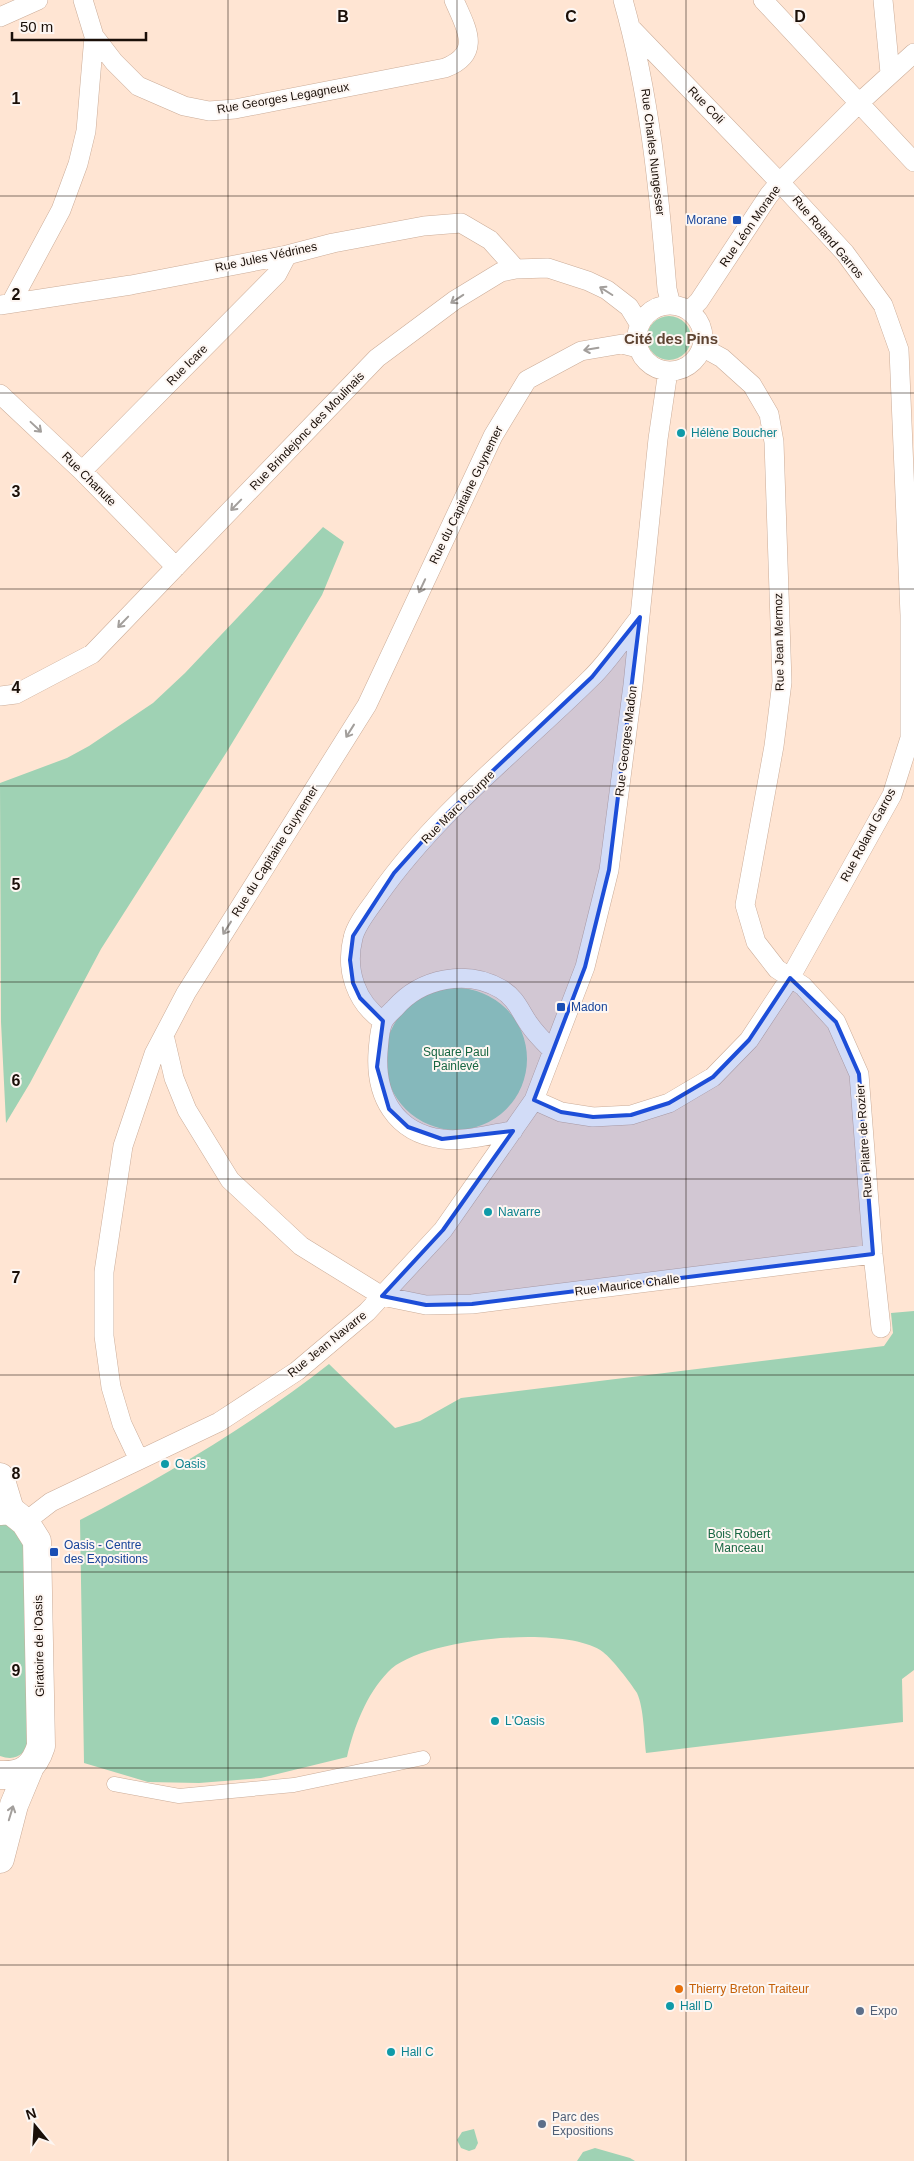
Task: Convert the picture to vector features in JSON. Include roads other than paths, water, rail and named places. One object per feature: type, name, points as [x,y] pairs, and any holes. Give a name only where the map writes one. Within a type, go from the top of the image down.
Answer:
[{"type":"main road","name":"Giratoire de l'Oasis","points":[[0,1477],[12,1514],[37,1540],[41,1746],[37,1760],[29,1769],[14,1805],[0,1859]]},
{"type":"main road","points":[[0,1776],[15,1775],[29,1769]]},
{"type":"street","points":[[0,17],[38,0]]},
{"type":"street","points":[[5,304],[61,210],[78,164],[86,131],[94,36],[83,0]]},
{"type":"street","name":"Rue Georges Legagneux","points":[[94,36],[114,62],[138,86],[184,106],[209,111],[235,109],[445,68],[456,63],[465,56],[468,46],[468,33],[454,0]]},
{"type":"street","name":"Rue Charles Nungesser","points":[[623,0],[644,82],[658,173],[667,289],[671,305]]},
{"type":"street","points":[[763,0],[914,162]]},
{"type":"street","points":[[883,0],[890,73]]},
{"type":"street","name":"Rue Coli","points":[[631,28],[780,182]]},
{"type":"street","name":"Rue Léon Morane","points":[[689,311],[699,301],[769,195],[780,182],[859,102],[914,53]]},
{"type":"street","name":"Rue Roland Garros","points":[[534,1100],[561,1112],[593,1117],[632,1115],[669,1103],[713,1077],[749,1040],[790,978],[892,795],[910,738],[910,615],[899,350],[883,305],[845,253],[780,182]]},
{"type":"street","name":"Rue Jules Védrines","points":[[5,304],[131,284],[287,255],[333,243],[415,227],[461,223],[490,240],[516,269]]},
{"type":"street","name":"Rue Icare","points":[[82,471],[277,274],[287,255]]},
{"type":"street","name":"Rue Brindejonc des Moulinais","points":[[0,696],[16,694],[92,654],[377,358],[455,300],[501,272],[516,269],[548,268],[588,281],[608,290],[629,307],[640,325]]},
{"type":"street","points":[[671,305],[689,311],[699,322],[703,336],[702,347],[695,361],[686,368],[668,371],[650,365],[642,357],[638,348],[637,336],[640,325],[645,317],[654,310],[671,305]]},
{"type":"street","name":"Rue du Capitaine Guynemer","points":[[138,1460],[122,1424],[111,1387],[104,1336],[104,1272],[123,1146],[145,1075],[186,994],[366,705],[493,436],[527,380],[581,351],[622,344],[638,348]]},
{"type":"street","name":"Rue Jean Mermoz","points":[[702,347],[722,358],[752,385],[769,414],[774,442],[782,682],[774,746],[744,905],[756,942],[777,969],[790,978]]},
{"type":"street","name":"Rue Georges Madon","points":[[534,1100],[585,967],[609,870],[640,617],[658,439],[668,371]]},
{"type":"street","name":"Rue Chanute","points":[[0,394],[82,471],[176,567]]},
{"type":"street","name":"Rue Marc Pourpre","points":[[383,1021],[373,1014],[360,998],[353,983],[350,960],[353,936],[371,906],[394,873],[446,815],[592,677],[640,617]]},
{"type":"street","name":"Rue Pilatre de Rozier","points":[[790,978],[803,986],[836,1022],[859,1074],[873,1254],[881,1328]]},
{"type":"street","points":[[513,1131],[464,1139],[442,1139],[408,1127],[389,1109],[380,1087],[377,1067],[383,1021],[403,998],[422,985],[448,979],[474,979],[501,989],[516,1001],[530,1025],[552,1050]]},
{"type":"street","points":[[164,1035],[174,1078],[187,1110],[230,1180],[301,1246],[382,1296]]},
{"type":"street","name":"Rue Jean Navarre","points":[[12,1514],[52,1502],[219,1422],[297,1371],[367,1312],[443,1230],[534,1100]]},
{"type":"street","name":"Rue Maurice Challe","points":[[382,1296],[426,1305],[472,1304],[873,1254]]},
{"type":"street","points":[[114,1784],[179,1796],[294,1785],[423,1758]]},
{"type":"place","name":"Morane","points":[[737,220]]},
{"type":"place","name":"Hélène Boucher","points":[[681,433]]},
{"type":"place","name":"Madon","points":[[561,1007]]},
{"type":"place","name":"Navarre","points":[[488,1212]]},
{"type":"place","name":"Oasis","points":[[165,1464]]},
{"type":"place","name":"Oasis - Centre des Expositions","points":[[54,1552]]},
{"type":"place","name":"L'Oasis","points":[[495,1721]]},
{"type":"place","name":"Thierry Breton Traiteur","points":[[679,1989]]},
{"type":"place","name":"Hall D","points":[[670,2006]]},
{"type":"place","name":"Expo","points":[[860,2011]]},
{"type":"place","name":"Hall C","points":[[391,2052]]},
{"type":"place","name":"Parc des Expositions","points":[[542,2124]]},
{"type":"district","name":"Cité des Pins","points":[[671,338]]},
{"type":"park label","name":"Square Paul Painlevé","points":[[456,1059]]},
{"type":"park label","name":"Bois Robert Manceau","points":[[739,1541]]}]
